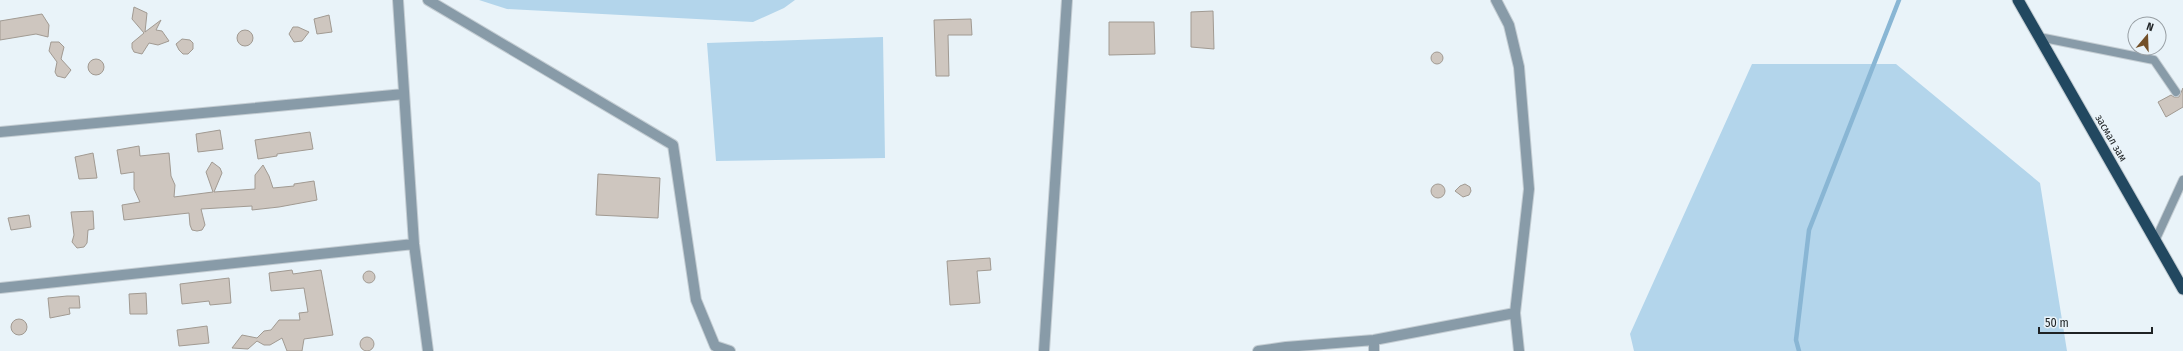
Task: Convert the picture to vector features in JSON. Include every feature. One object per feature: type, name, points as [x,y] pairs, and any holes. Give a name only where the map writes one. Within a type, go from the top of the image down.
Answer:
[{"type":"highway","name":"засмал зам","points":[[2018,0],[2183,289]]},
{"type":"street","points":[[398,0],[414,244],[428,351]]},
{"type":"street","points":[[428,0],[672,145],[696,300],[716,346],[730,351]]},
{"type":"street","points":[[1044,351],[1067,0]]},
{"type":"street","points":[[1496,0],[1509,25],[1519,67],[1529,189],[1515,313],[1519,351]]},
{"type":"street","points":[[0,132],[404,94]]},
{"type":"street","points":[[0,288],[414,244]]},
{"type":"street","points":[[1258,351],[1374,340],[1515,313]]},
{"type":"street","points":[[1374,340],[1374,351]]},
{"type":"lane","points":[[2039,37],[2154,60],[2176,92]]},
{"type":"lane","points":[[2155,241],[2183,180]]},
{"type":"shaded area","points":[[479,0],[795,0],[784,8],[753,22],[507,9]]},
{"type":"shaded area","points":[[883,37],[885,158],[716,161],[707,43]]},
{"type":"shaded area","points":[[1752,64],[1896,64],[2040,183],[2067,351],[1634,351],[1630,334]]},
{"type":"building","points":[[134,7],[147,13],[145,32],[161,20],[156,30],[162,31],[169,41],[158,45],[149,43],[142,54],[134,52],[132,43],[144,33],[132,19]]},
{"type":"building","points":[[1213,11],[1214,49],[1191,47],[1191,12]]},
{"type":"building","points":[[42,14],[49,25],[48,37],[36,34],[0,40],[0,21]]},
{"type":"building","points":[[329,15],[332,32],[317,34],[314,19]]},
{"type":"building","points":[[971,19],[972,35],[948,35],[949,76],[936,76],[934,20]]},
{"type":"building","points":[[1109,22],[1154,22],[1155,54],[1109,55]]},
{"type":"building","points":[[293,27],[298,27],[309,32],[302,41],[294,42],[289,34]]},
{"type":"building","points":[[245,30],[252,35],[253,38],[248,45],[245,46],[238,41],[237,38],[242,31]]},
{"type":"building","points":[[182,39],[190,40],[193,43],[193,49],[188,54],[183,54],[176,44]]},
{"type":"building","points":[[51,42],[59,42],[64,47],[61,59],[71,70],[65,78],[57,76],[55,72],[57,62],[49,51]]},
{"type":"building","points":[[1439,52],[1442,53],[1442,63],[1435,64],[1432,63],[1431,56],[1432,53]]},
{"type":"building","points":[[96,59],[102,61],[104,67],[102,73],[96,75],[90,73],[88,67],[90,61]]},
{"type":"building","points":[[2183,88],[2183,107],[2166,117],[2158,102],[2171,95],[2174,97],[2179,97]]},
{"type":"building","points":[[220,130],[223,149],[198,152],[196,134]]},
{"type":"building","points":[[310,132],[313,149],[277,154],[277,156],[258,159],[255,140]]},
{"type":"building","points":[[139,146],[140,156],[169,153],[171,176],[175,185],[174,197],[213,192],[206,172],[212,162],[220,168],[222,173],[214,192],[255,189],[255,175],[263,165],[273,188],[294,186],[294,184],[314,181],[317,200],[252,210],[252,206],[201,209],[205,225],[202,230],[197,231],[192,230],[189,213],[124,220],[122,205],[140,202],[134,189],[134,172],[121,174],[117,150]]},
{"type":"building","points":[[93,153],[97,178],[79,179],[75,157]]},
{"type":"building","points":[[598,174],[660,178],[658,218],[596,215]]},
{"type":"building","points":[[1438,184],[1443,186],[1445,191],[1443,196],[1438,198],[1433,196],[1431,191],[1433,186]]},
{"type":"building","points":[[1465,184],[1470,187],[1471,191],[1469,195],[1463,197],[1455,191],[1460,186]]},
{"type":"building","points":[[93,211],[94,229],[88,230],[87,243],[84,247],[77,248],[72,242],[74,235],[71,212]]},
{"type":"building","points":[[29,215],[31,227],[11,230],[8,218]]},
{"type":"building","points":[[990,258],[991,270],[977,271],[980,303],[950,305],[947,261]]},
{"type":"building","points":[[292,270],[293,274],[321,270],[333,335],[304,339],[302,351],[287,351],[282,338],[270,345],[264,345],[257,341],[248,349],[232,348],[242,335],[257,338],[264,331],[271,330],[279,320],[300,320],[299,313],[308,312],[304,288],[271,291],[269,273]]},
{"type":"building","points":[[367,271],[371,271],[375,277],[371,283],[367,283],[363,279],[363,275]]},
{"type":"building","points":[[229,278],[231,303],[210,305],[209,301],[182,304],[180,284]]},
{"type":"building","points":[[146,293],[147,314],[130,314],[129,294]]},
{"type":"building","points":[[79,296],[80,308],[69,308],[70,314],[50,318],[48,298]]},
{"type":"building","points":[[19,319],[25,321],[27,327],[25,333],[19,335],[13,333],[11,327],[13,321]]},
{"type":"building","points":[[207,326],[209,343],[179,346],[177,330]]},
{"type":"building","points":[[367,337],[372,339],[374,344],[372,349],[367,351],[362,349],[360,344],[362,339]]},
{"type":"waterway","points":[[1799,351],[1796,340],[1809,230],[1899,0]]}]
